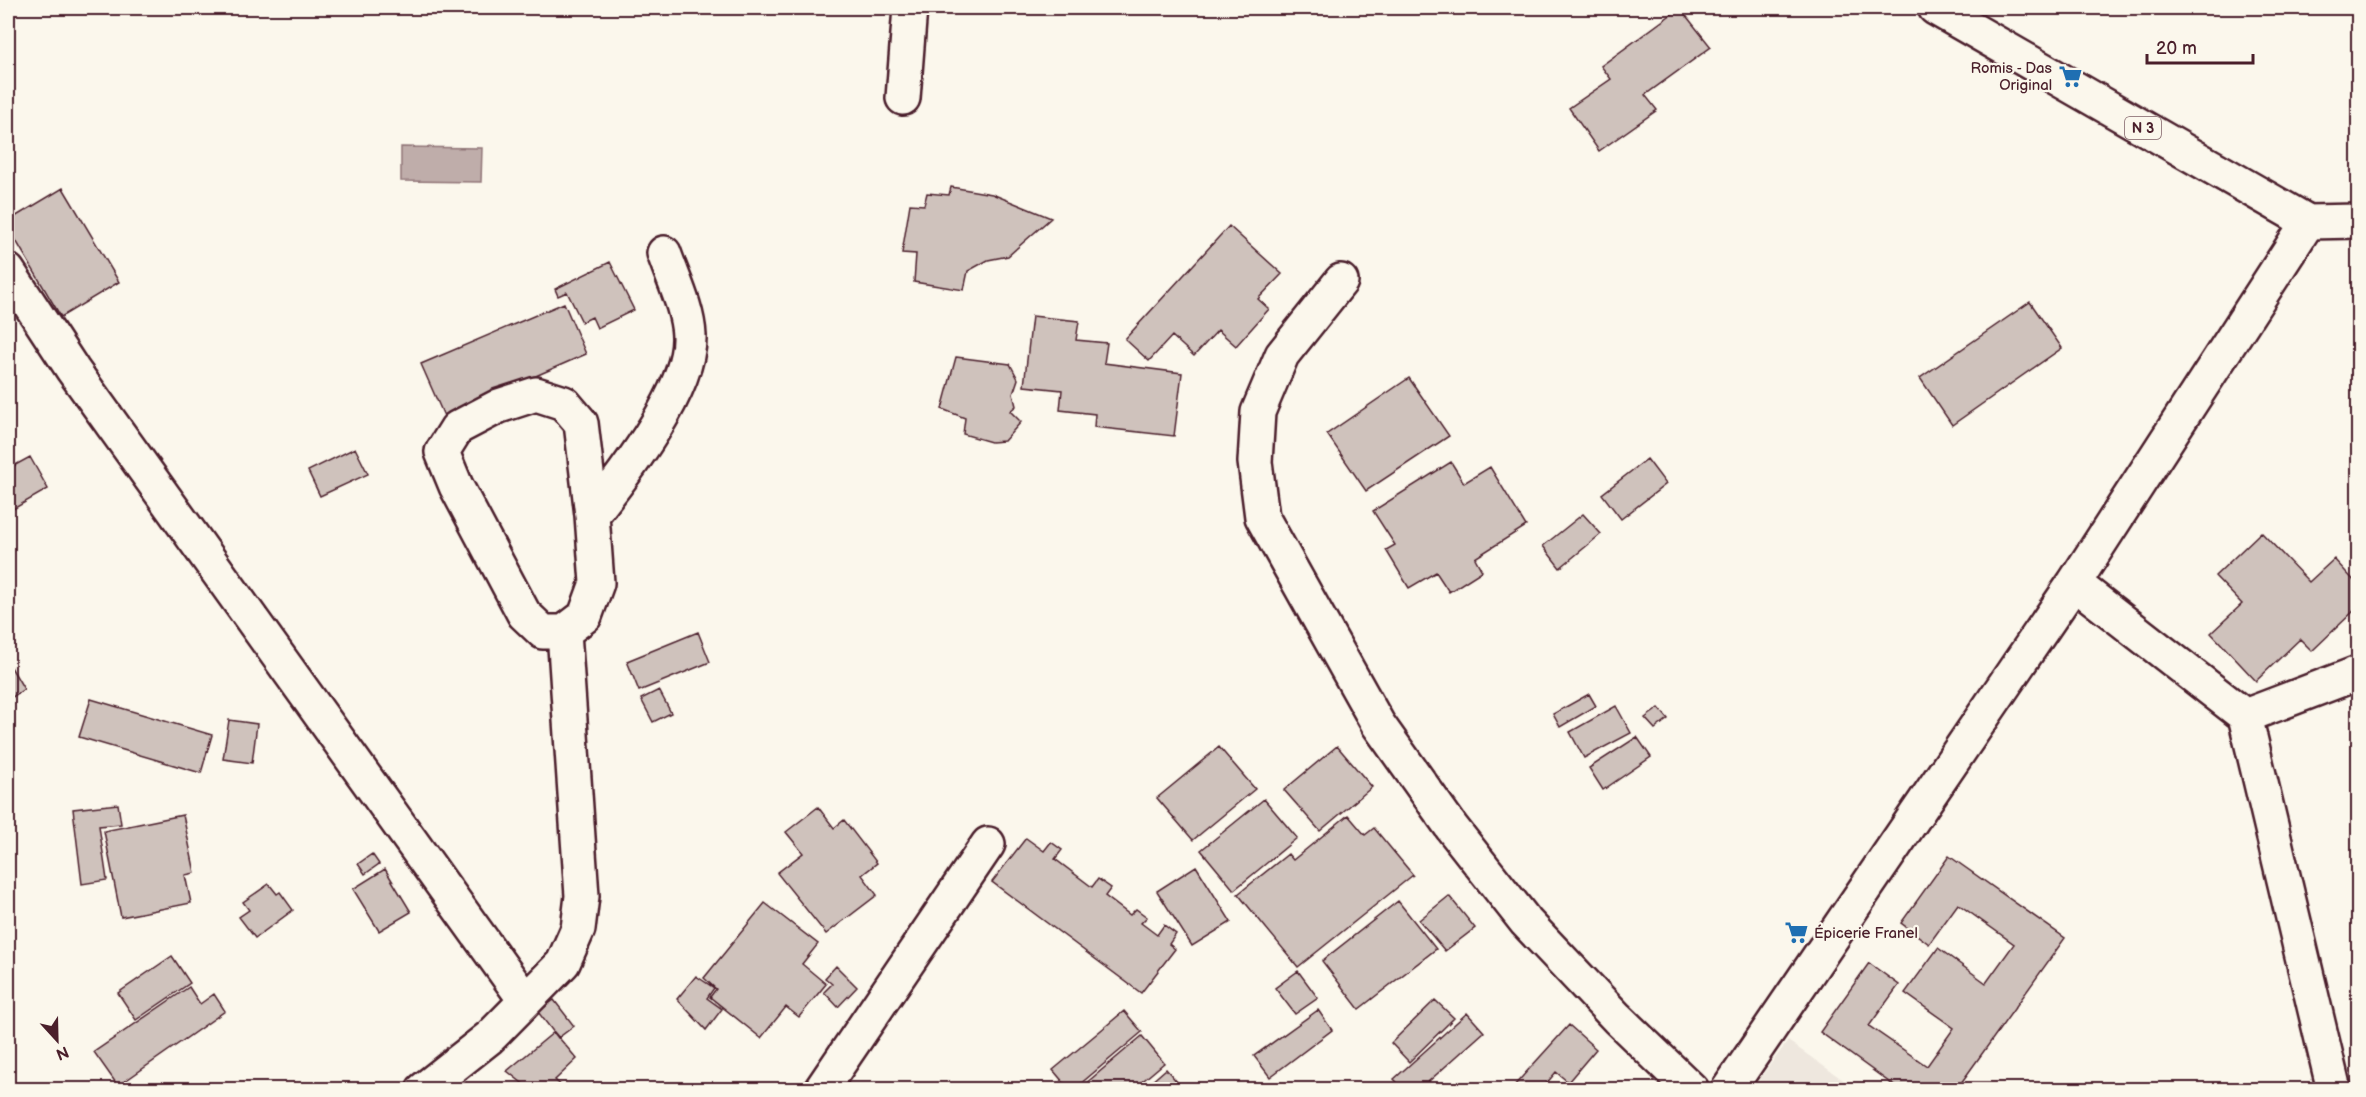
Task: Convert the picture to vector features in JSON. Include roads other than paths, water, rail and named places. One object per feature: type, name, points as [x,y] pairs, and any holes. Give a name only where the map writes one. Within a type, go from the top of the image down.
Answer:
[{"type":"main road","points":[[903,98],[910,8]]},
{"type":"main road","name":"N 3","points":[[1935,8],[2308,222],[2358,222]]},
{"type":"main road","points":[[1728,1089],[2074,583],[2308,222]]},
{"type":"main road","points":[[592,515],[629,469],[662,416],[684,371],[690,337],[683,306],[664,253]]},
{"type":"main road","points":[[8,271],[73,370],[525,1000]]},
{"type":"main road","points":[[1341,281],[1282,355],[1258,412],[1255,462],[1262,517],[1378,724],[1452,828],[1526,922],[1617,1018],[1692,1089]]},
{"type":"main road","points":[[536,394],[564,403],[581,423],[592,515],[597,584],[585,616],[564,632],[543,632],[524,614],[456,486],[442,452],[457,428],[499,406],[536,394]]},
{"type":"main road","points":[[2074,583],[2245,716],[2334,1089]]},
{"type":"main road","points":[[423,1089],[490,1037],[563,963],[578,929],[582,896],[564,632]]},
{"type":"main road","points":[[2245,716],[2358,673]]},
{"type":"main road","points":[[821,1089],[988,844]]},
{"type":"place","name":"Romis - Das Original","points":[[2070,77]]},
{"type":"place","name":"Épicerie Franel","points":[[1796,933]]}]
